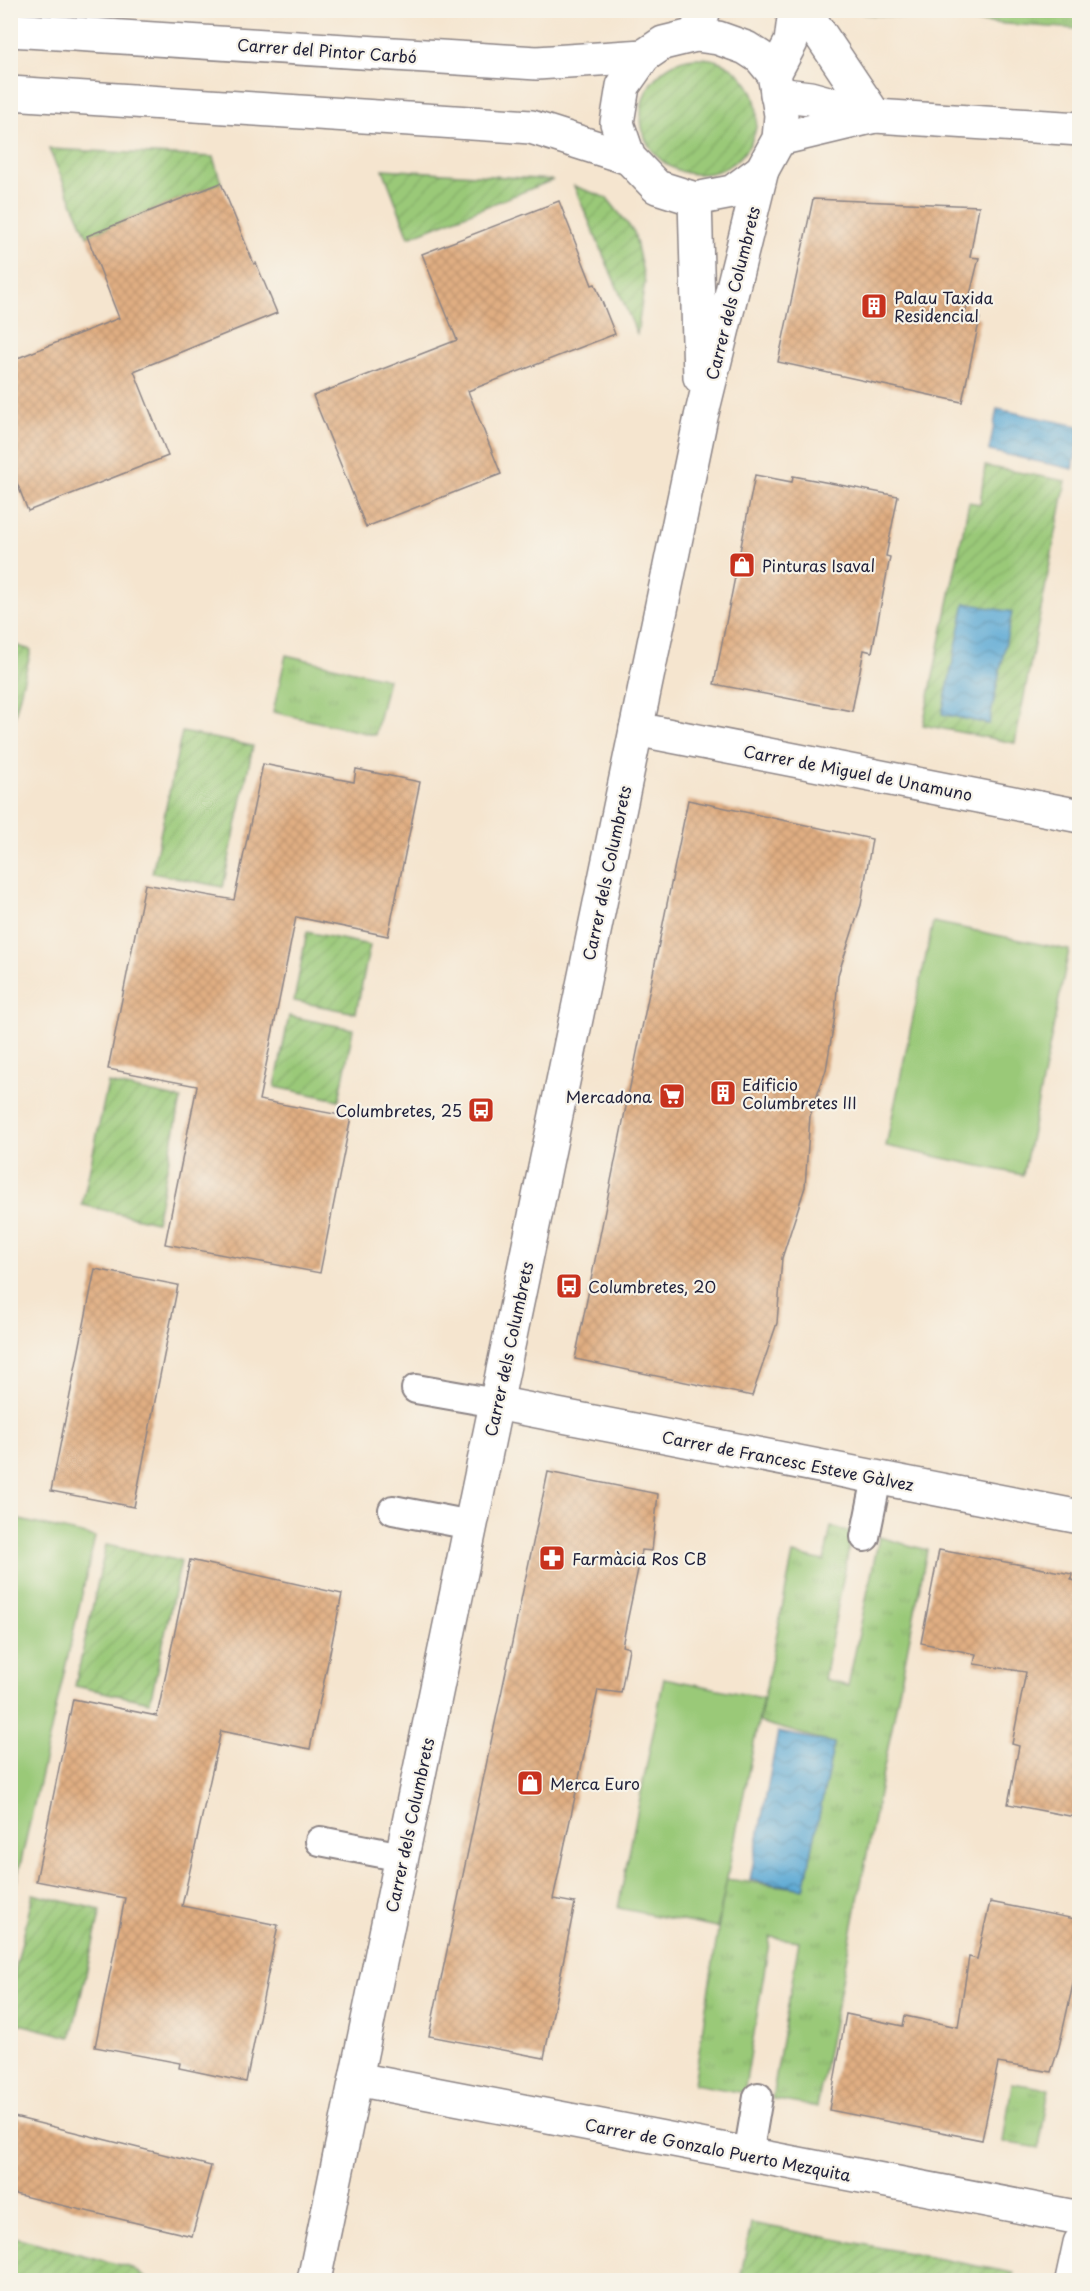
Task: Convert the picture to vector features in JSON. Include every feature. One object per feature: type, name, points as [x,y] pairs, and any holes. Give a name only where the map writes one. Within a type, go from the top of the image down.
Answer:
[{"type":"street","points":[[776,84],[791,42],[795,10]]},
{"type":"street","points":[[804,10],[875,116]]},
{"type":"street","points":[[700,23],[718,38],[746,48],[760,57],[776,84],[781,116],[779,139],[762,170],[732,192],[694,199],[657,187],[629,158],[618,123],[623,86],[644,56],[700,23]]},
{"type":"street","name":"Carrer del Pintor Carbó","points":[[10,30],[537,63],[644,56]]},
{"type":"street","points":[[776,84],[810,99],[875,116],[1080,129]]},
{"type":"street","points":[[10,93],[531,127],[629,158]]},
{"type":"street","points":[[779,139],[875,116]]},
{"type":"street","name":"Carrer dels Columbrets","points":[[314,2280],[701,417],[762,170]]},
{"type":"street","name":"Carrer dels Columbrets","points":[[694,199],[701,417]]},
{"type":"street","name":"Carrer de Miguel de Unamuno","points":[[636,729],[1080,816]]},
{"type":"street","name":"Carrer de Francesc Esteve Gàlvez","points":[[496,1403],[1080,1517]]},
{"type":"street","name":"Carrer de Gonzalo Puerto Mezquita","points":[[356,2079],[1080,2218]]},
{"type":"street","points":[[1072,2280],[1080,2243]]},
{"type":"lane","points":[[416,1389],[496,1403]]},
{"type":"lane","points":[[865,1537],[877,1478]]},
{"type":"lane","points":[[393,1510],[471,1525]]},
{"type":"lane","points":[[320,1841],[402,1857]]},
{"type":"lane","points":[[748,2155],[758,2097]]},
{"type":"green space","points":[[862,11],[1079,11],[1079,29],[864,14]]},
{"type":"green space","points":[[699,58],[721,63],[740,75],[752,94],[757,116],[752,138],[740,157],[721,169],[699,174],[677,169],[658,157],[646,138],[641,116],[646,94],[658,75],[677,63]]},
{"type":"green space","points":[[49,149],[213,157],[221,183],[87,236]]},
{"type":"green space","points":[[383,169],[553,180],[409,237]]},
{"type":"green space","points":[[574,186],[607,198],[634,232],[645,282],[637,334]]},
{"type":"green space","points":[[985,466],[1066,481],[1015,743],[923,725],[969,502],[980,504]]},
{"type":"green space","points":[[10,644],[31,650],[11,731]]},
{"type":"green space","points":[[286,655],[388,679],[375,735],[273,712]]},
{"type":"green space","points":[[182,732],[253,746],[223,887],[152,873]]},
{"type":"green space","points":[[933,922],[1069,950],[1023,1175],[886,1146]]},
{"type":"green space","points":[[307,932],[370,945],[356,1013],[294,1001]]},
{"type":"green space","points":[[289,1016],[353,1029],[339,1100],[275,1087]]},
{"type":"green space","points":[[108,1083],[181,1099],[156,1222],[82,1205]]},
{"type":"green space","points":[[10,1518],[95,1537],[11,1905]]},
{"type":"green space","points":[[831,1527],[852,1532],[824,1679],[848,1686],[879,1537],[927,1550],[817,2107],[772,2099],[799,1941],[770,1937],[744,2093],[694,2084],[726,1879],[804,1889],[834,1743],[759,1722],[793,1554],[824,1561]]},
{"type":"green space","points":[[106,1545],[181,1561],[150,1702],[75,1686]]},
{"type":"green space","points":[[664,1678],[763,1698],[717,1928],[618,1908]]},
{"type":"green space","points":[[33,1894],[101,1910],[71,2037],[11,2022],[11,1988]]},
{"type":"green space","points":[[1012,2083],[1049,2089],[1039,2148],[1003,2142]]},
{"type":"green space","points":[[751,2223],[1014,2273],[1013,2280],[740,2280]]},
{"type":"green space","points":[[11,2236],[132,2268],[149,2280],[11,2280]]},
{"type":"water","points":[[997,409],[1079,426],[1073,469],[989,451]]},
{"type":"water","points":[[965,603],[1012,612],[989,724],[942,714]]},
{"type":"water","points":[[778,1732],[834,1743],[804,1889],[750,1880]]},
{"type":"building","points":[[221,183],[277,313],[134,371],[168,456],[28,511],[10,465],[10,361],[119,318],[87,236]]},
{"type":"building","name":"Palau Taxida Residencial","points":[[813,199],[979,206],[970,257],[979,258],[965,315],[980,318],[962,402],[778,362]]},
{"type":"building","points":[[559,201],[592,285],[595,284],[615,334],[468,391],[501,474],[366,527],[313,396],[457,340],[422,254]]},
{"type":"building","points":[[755,475],[792,482],[793,476],[898,496],[886,556],[890,557],[872,652],[864,650],[852,711],[714,684]]},
{"type":"building","points":[[263,764],[354,782],[356,769],[420,782],[388,936],[296,917],[259,1100],[351,1117],[320,1273],[165,1244],[197,1086],[108,1069],[145,884],[234,900]]},
{"type":"building","name":"Edificio Columbretes III","points":[[688,800],[872,839],[861,905],[838,975],[835,1016],[826,1070],[810,1116],[805,1187],[782,1258],[777,1323],[752,1396],[575,1359]]},
{"type":"building","points":[[95,1269],[178,1285],[134,1507],[51,1491]]},
{"type":"building","points":[[548,1472],[658,1494],[652,1551],[642,1550],[622,1646],[629,1648],[621,1693],[598,1690],[553,1899],[575,1903],[544,2058],[429,2036]]},
{"type":"building","points":[[939,1550],[1072,1574],[1071,1580],[1080,1582],[1080,1818],[1008,1804],[1019,1746],[1012,1744],[1026,1672],[974,1664],[976,1654],[921,1643]]},
{"type":"building","points":[[190,1560],[342,1594],[310,1749],[221,1731],[182,1906],[278,1925],[246,2082],[179,2068],[180,2063],[95,2047],[125,1898],[36,1881],[73,1699],[157,1716]]},
{"type":"building","points":[[990,1902],[1080,1920],[1080,1953],[1059,2047],[1051,2072],[998,2063],[982,2140],[829,2110],[846,2014],[903,2026],[905,2016],[958,2027],[969,1957],[977,1959]]},
{"type":"building","points":[[10,2116],[211,2166],[192,2236],[10,2193]]},
{"type":"place","name":"Palau Taxida Residencial","points":[[874,306]]},
{"type":"place","name":"Pinturas Isaval","points":[[742,565]]},
{"type":"place","name":"Edificio Columbretes III","points":[[723,1093]]},
{"type":"place","name":"Mercadona","points":[[672,1096]]},
{"type":"place","name":"Columbretes, 25","points":[[481,1110]]},
{"type":"place","name":"Columbretes, 20","points":[[569,1286]]},
{"type":"place","name":"Farmàcia Ros CB","points":[[552,1558]]},
{"type":"place","name":"Merca Euro","points":[[530,1783]]}]
